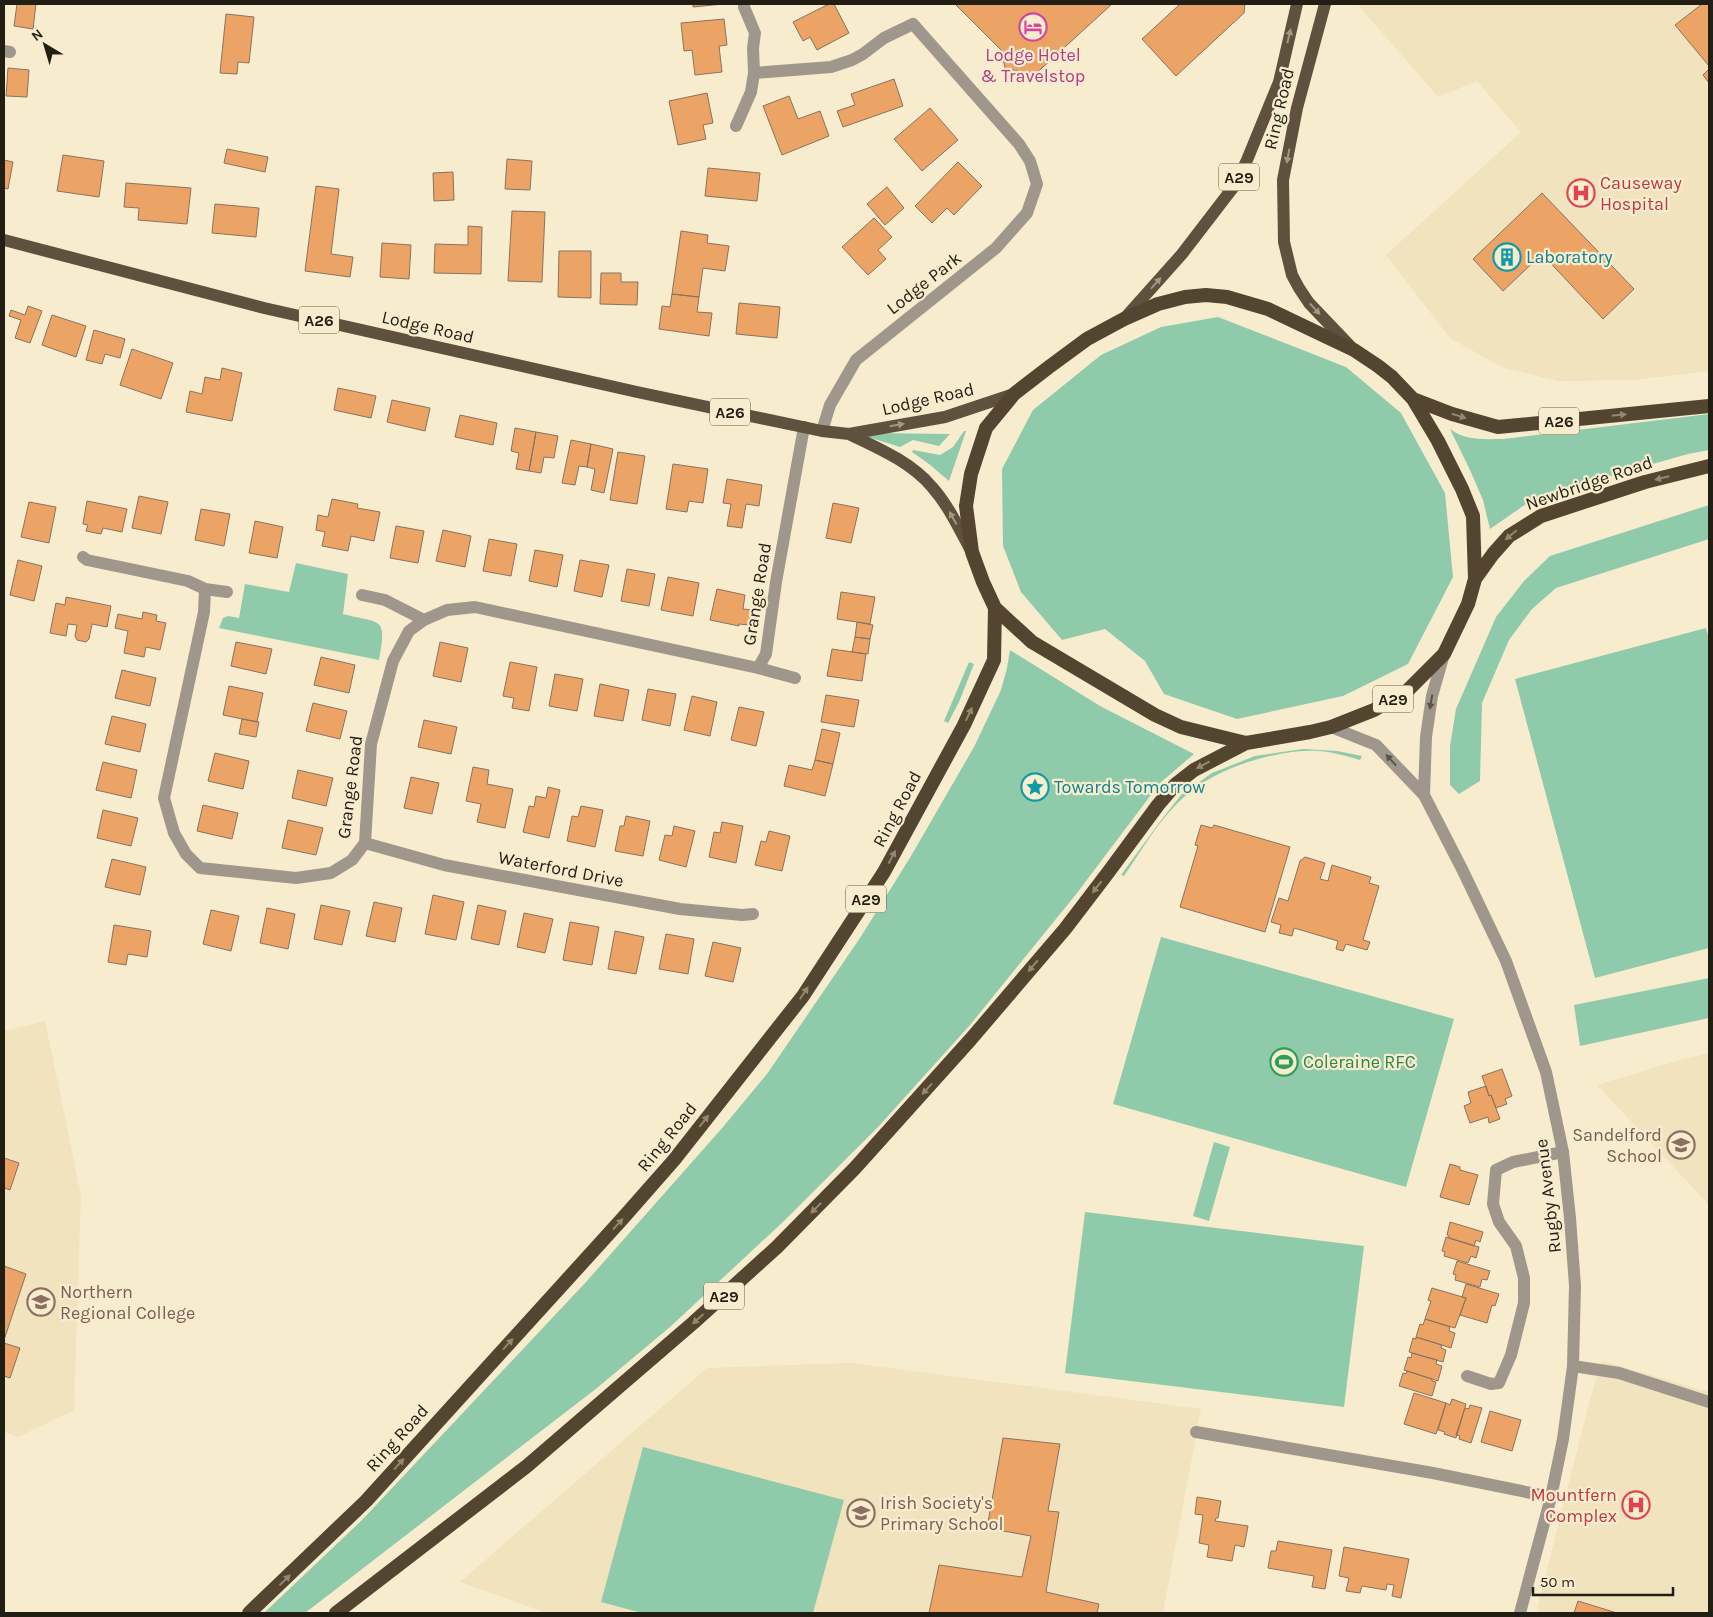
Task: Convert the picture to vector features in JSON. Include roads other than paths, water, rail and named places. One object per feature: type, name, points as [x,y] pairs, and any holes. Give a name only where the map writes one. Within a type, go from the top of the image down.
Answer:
[{"type":"highway","name":"A29","points":[[336,1613],[527,1466],[693,1324],[777,1247],[855,1168],[971,1039],[1064,929],[1176,784],[1194,770],[1246,743],[1331,727],[1374,710],[1408,690],[1444,654],[1468,604],[1475,579],[1473,516],[1442,449],[1413,399],[1378,366],[1354,350],[1268,309],[1227,297],[1206,295],[1184,297],[1158,304],[1124,319],[1087,339],[1014,394],[986,428],[971,474],[966,506],[972,552],[983,582],[996,608],[1032,642],[1155,715],[1181,727],[1246,743]]},
{"type":"highway","name":"A26","points":[[1413,399],[1452,414],[1498,428],[1709,406]]},
{"type":"highway","name":"Newbridge Road","points":[[1475,579],[1509,536],[1541,516],[1645,482],[1709,466]]},
{"type":"highway","name":"Ring Road","points":[[249,1613],[366,1500],[623,1218],[674,1160],[803,996],[884,872],[964,725],[994,660],[996,608]]},
{"type":"main road","name":"Ring Road","points":[[1124,319],[1182,254],[1235,185],[1248,160],[1279,82],[1297,4]]},
{"type":"main road","name":"Ring Road","points":[[1325,4],[1297,108],[1283,180],[1284,242],[1292,276],[1299,288],[1309,303],[1354,350]]},
{"type":"main road","name":"Lodge Road","points":[[4,240],[274,310],[637,392],[822,431],[849,434],[951,415],[1014,394]]},
{"type":"main road","name":"Lodge Road","points":[[849,434],[886,452],[932,486],[946,506],[972,552]]},
{"type":"street","points":[[736,126],[750,92],[754,73],[753,48],[755,33],[744,4]]},
{"type":"street","name":"Lodge Park","points":[[754,73],[831,67],[852,60],[884,38],[913,24],[1004,126],[1030,161],[1037,184],[1027,213],[996,248],[856,360],[830,405],[822,431]]},
{"type":"street","name":"Grange Road","points":[[205,589],[204,612],[164,798],[174,832],[186,854],[200,868],[296,878],[331,873],[352,860],[365,843],[371,744],[393,661],[409,631],[424,620],[447,610],[475,607],[593,634],[758,668],[766,654],[778,573],[804,427]]},
{"type":"street","points":[[83,557],[87,560],[188,580],[205,589],[227,592]]},
{"type":"street","points":[[362,595],[385,600],[424,620]]},
{"type":"street","name":"Rugby Avenue","points":[[1424,795],[1426,737],[1432,696],[1444,654]]},
{"type":"street","points":[[758,668],[796,678]]},
{"type":"street","name":"Rugby Avenue","points":[[1331,727],[1376,745],[1424,795],[1506,960],[1546,1072],[1563,1152],[1570,1218],[1575,1286],[1573,1366],[1563,1439],[1551,1497],[1520,1613]]},
{"type":"street","name":"Waterford Drive","points":[[365,843],[444,866],[680,909],[742,915],[753,914]]},
{"type":"street","points":[[1467,1376],[1491,1384],[1499,1383],[1511,1355],[1524,1303],[1524,1278],[1516,1246],[1499,1222],[1493,1204],[1496,1170],[1513,1162],[1563,1152]]},
{"type":"street","points":[[1573,1366],[1619,1373],[1709,1402]]},
{"type":"street","points":[[1196,1432],[1415,1470],[1551,1497]]},
{"type":"place","name":"Lodge Hotel & Travelstop","points":[[1033,27]]},
{"type":"place","name":"Causeway Hospital","points":[[1581,193]]},
{"type":"place","name":"Laboratory","points":[[1507,257]]},
{"type":"place","name":"Towards Tomorrow","points":[[1035,787]]},
{"type":"place","name":"Coleraine RFC","points":[[1284,1062]]},
{"type":"place","name":"Sandelford School","points":[[1681,1145]]},
{"type":"place","name":"Northern Regional College","points":[[41,1302]]},
{"type":"place","name":"Mountfern Complex","points":[[1636,1505]]},
{"type":"place","name":"Irish Society's Primary School","points":[[861,1513]]}]
